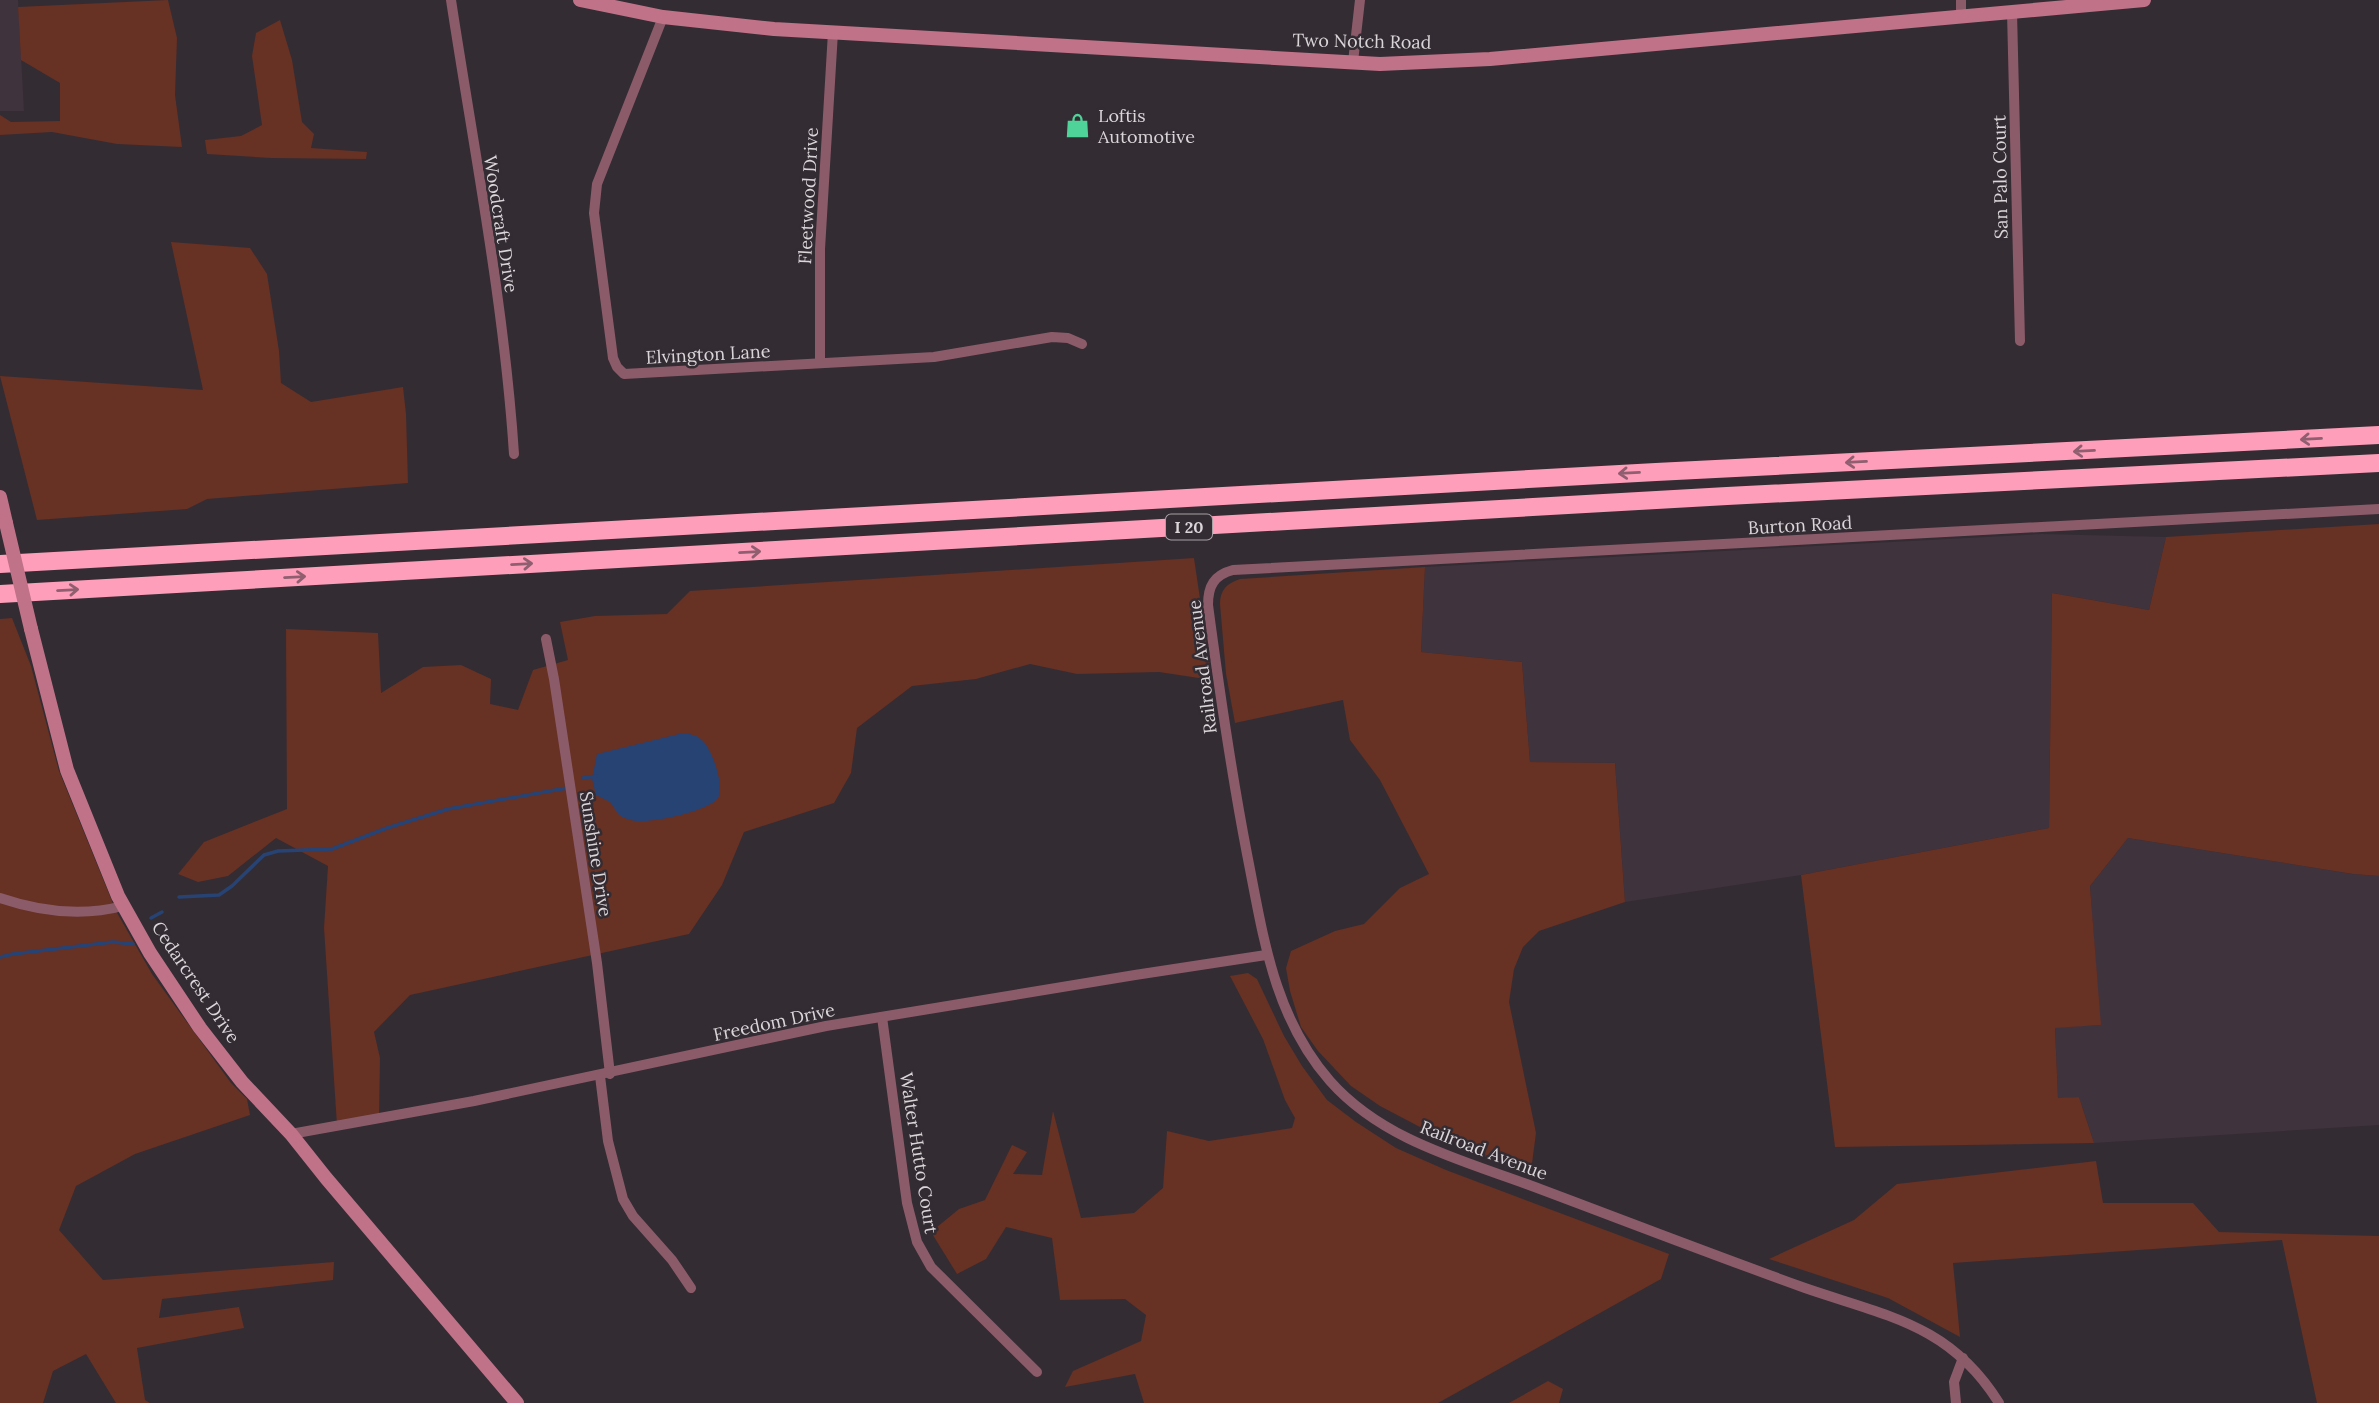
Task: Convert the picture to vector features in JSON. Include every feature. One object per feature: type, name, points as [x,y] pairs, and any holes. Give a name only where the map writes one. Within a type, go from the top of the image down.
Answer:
[{"type":"highway","name":"I 20","points":[[0,564],[1656,472],[2379,435]]},
{"type":"highway","name":"I 20","points":[[0,594],[1727,496],[2379,463]]},
{"type":"street","name":"Woodcraft Drive","points":[[451,0],[510,391],[514,454]]},
{"type":"street","name":"Two Notch Road","points":[[580,0],[663,17],[737,26],[1419,64],[2144,0]]},
{"type":"street","points":[[1353,62],[1360,0]]},
{"type":"street","points":[[1961,0],[1961,16]]},
{"type":"street","name":"San Palo Court","points":[[2012,12],[2020,341]]},
{"type":"street","name":"Elvington Lane","points":[[663,17],[597,184],[594,213],[599,262],[613,358],[624,374],[934,357],[1052,337],[1068,338],[1082,344]]},
{"type":"street","name":"Fleetwood Drive","points":[[820,363],[820,262],[833,32]]},
{"type":"street","name":"Cedarcrest Drive","points":[[0,498],[67,770],[123,906],[150,953],[200,1028],[242,1083],[291,1134],[517,1403]]},
{"type":"street","name":"Burton Road","points":[[1223,572],[2379,509]]},
{"type":"street","name":"Railroad Avenue","points":[[1223,572],[1212,582],[1208,605],[1229,763],[1266,955],[1289,1017],[1309,1053],[1328,1079],[1364,1112],[1403,1136],[1446,1156],[1536,1187],[1716,1256],[1914,1325],[1947,1344],[1963,1358],[1984,1378],[1999,1403]]},
{"type":"street","name":"Sunshine Drive","points":[[546,639],[597,963],[608,1140],[623,1199],[633,1216],[672,1260],[691,1288]]},
{"type":"street","points":[[0,898],[41,909],[80,914],[123,906]]},
{"type":"street","name":"Freedom Drive","points":[[291,1134],[605,1075],[826,1026],[1266,955]]},
{"type":"street","name":"Walter Hutto Court","points":[[881,1017],[907,1203],[917,1242],[931,1267],[1037,1372]]},
{"type":"street","points":[[1956,1403],[1954,1382],[1963,1358]]},
{"type":"shaded area","points":[[0,0],[18,0],[24,111],[0,111]]},
{"type":"shaded area","points":[[168,0],[177,38],[175,95],[182,147],[117,144],[52,132],[0,135],[0,115],[11,122],[60,121],[60,83],[21,60],[18,7]]},
{"type":"shaded area","points":[[280,20],[292,60],[302,122],[314,134],[311,148],[367,152],[366,159],[207,154],[205,140],[241,136],[262,125],[252,56],[256,33]]},
{"type":"shaded area","points":[[171,242],[250,248],[267,274],[281,383],[311,402],[403,387],[408,483],[207,499],[187,509],[37,520],[0,376],[203,390]]},
{"type":"shaded area","points":[[2379,524],[2379,876],[2128,838],[2090,886],[2101,1025],[2055,1028],[2058,1098],[2079,1097],[2094,1143],[1835,1147],[1801,875],[2049,828],[2052,593],[2149,610],[2166,537]]},
{"type":"shaded area","points":[[2042,534],[2166,537],[2149,610],[2052,593],[2049,828],[1801,875],[1625,902],[1615,763],[1530,762],[1522,662],[1421,652],[1425,567]]},
{"type":"shaded area","points":[[1194,558],[1212,680],[1159,672],[1077,674],[1030,664],[976,679],[912,686],[857,728],[851,773],[834,803],[744,832],[722,885],[689,934],[410,995],[374,1032],[380,1058],[379,1118],[337,1125],[324,928],[328,866],[276,838],[228,876],[198,882],[178,874],[204,842],[287,809],[286,629],[378,633],[381,693],[423,667],[461,665],[491,679],[490,704],[518,710],[533,670],[568,660],[560,622],[595,616],[667,614],[690,591]]},
{"type":"shaded area","points":[[1425,567],[1421,652],[1522,662],[1530,762],[1615,763],[1625,902],[1539,931],[1523,947],[1514,969],[1509,1002],[1536,1133],[1531,1171],[1497,1162],[1456,1146],[1380,1106],[1351,1086],[1318,1051],[1301,1027],[1286,968],[1291,951],[1335,931],[1364,924],[1400,888],[1429,874],[1380,780],[1350,740],[1343,700],[1235,723],[1226,674],[1220,599],[1225,588],[1231,583],[1240,579]]},
{"type":"shaded area","points":[[12,618],[31,666],[59,771],[116,911],[152,974],[231,1083],[247,1099],[250,1115],[135,1154],[76,1186],[59,1230],[103,1280],[334,1262],[333,1280],[162,1299],[159,1318],[239,1307],[244,1328],[137,1348],[145,1400],[150,1403],[116,1403],[86,1354],[53,1371],[43,1403],[0,1403],[0,619]]},
{"type":"shaded area","points":[[2128,838],[2379,876],[2379,1125],[2094,1143],[2079,1097],[2058,1099],[2055,1027],[2100,1025],[2090,886]]},
{"type":"shaded area","points":[[1248,973],[1257,979],[1284,1036],[1302,1066],[1327,1100],[1356,1122],[1396,1148],[1446,1170],[1669,1254],[1661,1279],[1438,1403],[1144,1403],[1135,1374],[1065,1387],[1073,1371],[1141,1341],[1146,1315],[1125,1299],[1060,1300],[1052,1238],[1006,1227],[986,1259],[957,1274],[931,1232],[959,1209],[985,1200],[1012,1145],[1027,1152],[1013,1174],[1042,1175],[1053,1111],[1081,1218],[1134,1213],[1163,1188],[1167,1131],[1209,1141],[1292,1128],[1295,1118],[1285,1100],[1263,1039],[1230,976]]},
{"type":"shaded area","points":[[2096,1161],[2103,1203],[2193,1203],[2219,1232],[2379,1236],[2379,1403],[2317,1403],[2282,1240],[1953,1263],[1960,1337],[1888,1298],[1769,1259],[1854,1220],[1897,1184]]},
{"type":"shaded area","points":[[1548,1381],[1563,1389],[1559,1403],[1509,1403]]},
{"type":"water","points":[[683,733],[701,739],[714,760],[720,792],[713,803],[682,815],[637,821],[619,815],[610,802],[596,795],[592,779],[597,754]]},
{"type":"waterway","points":[[583,778],[596,776]]},
{"type":"waterway","points":[[179,897],[219,895],[264,855],[278,851],[332,849],[448,809],[567,788]]},
{"type":"waterway","points":[[151,918],[162,912]]},
{"type":"waterway","points":[[0,957],[113,942],[133,944]]},
{"type":"place","name":"Loftis Automotive","points":[[1078,125]]}]
